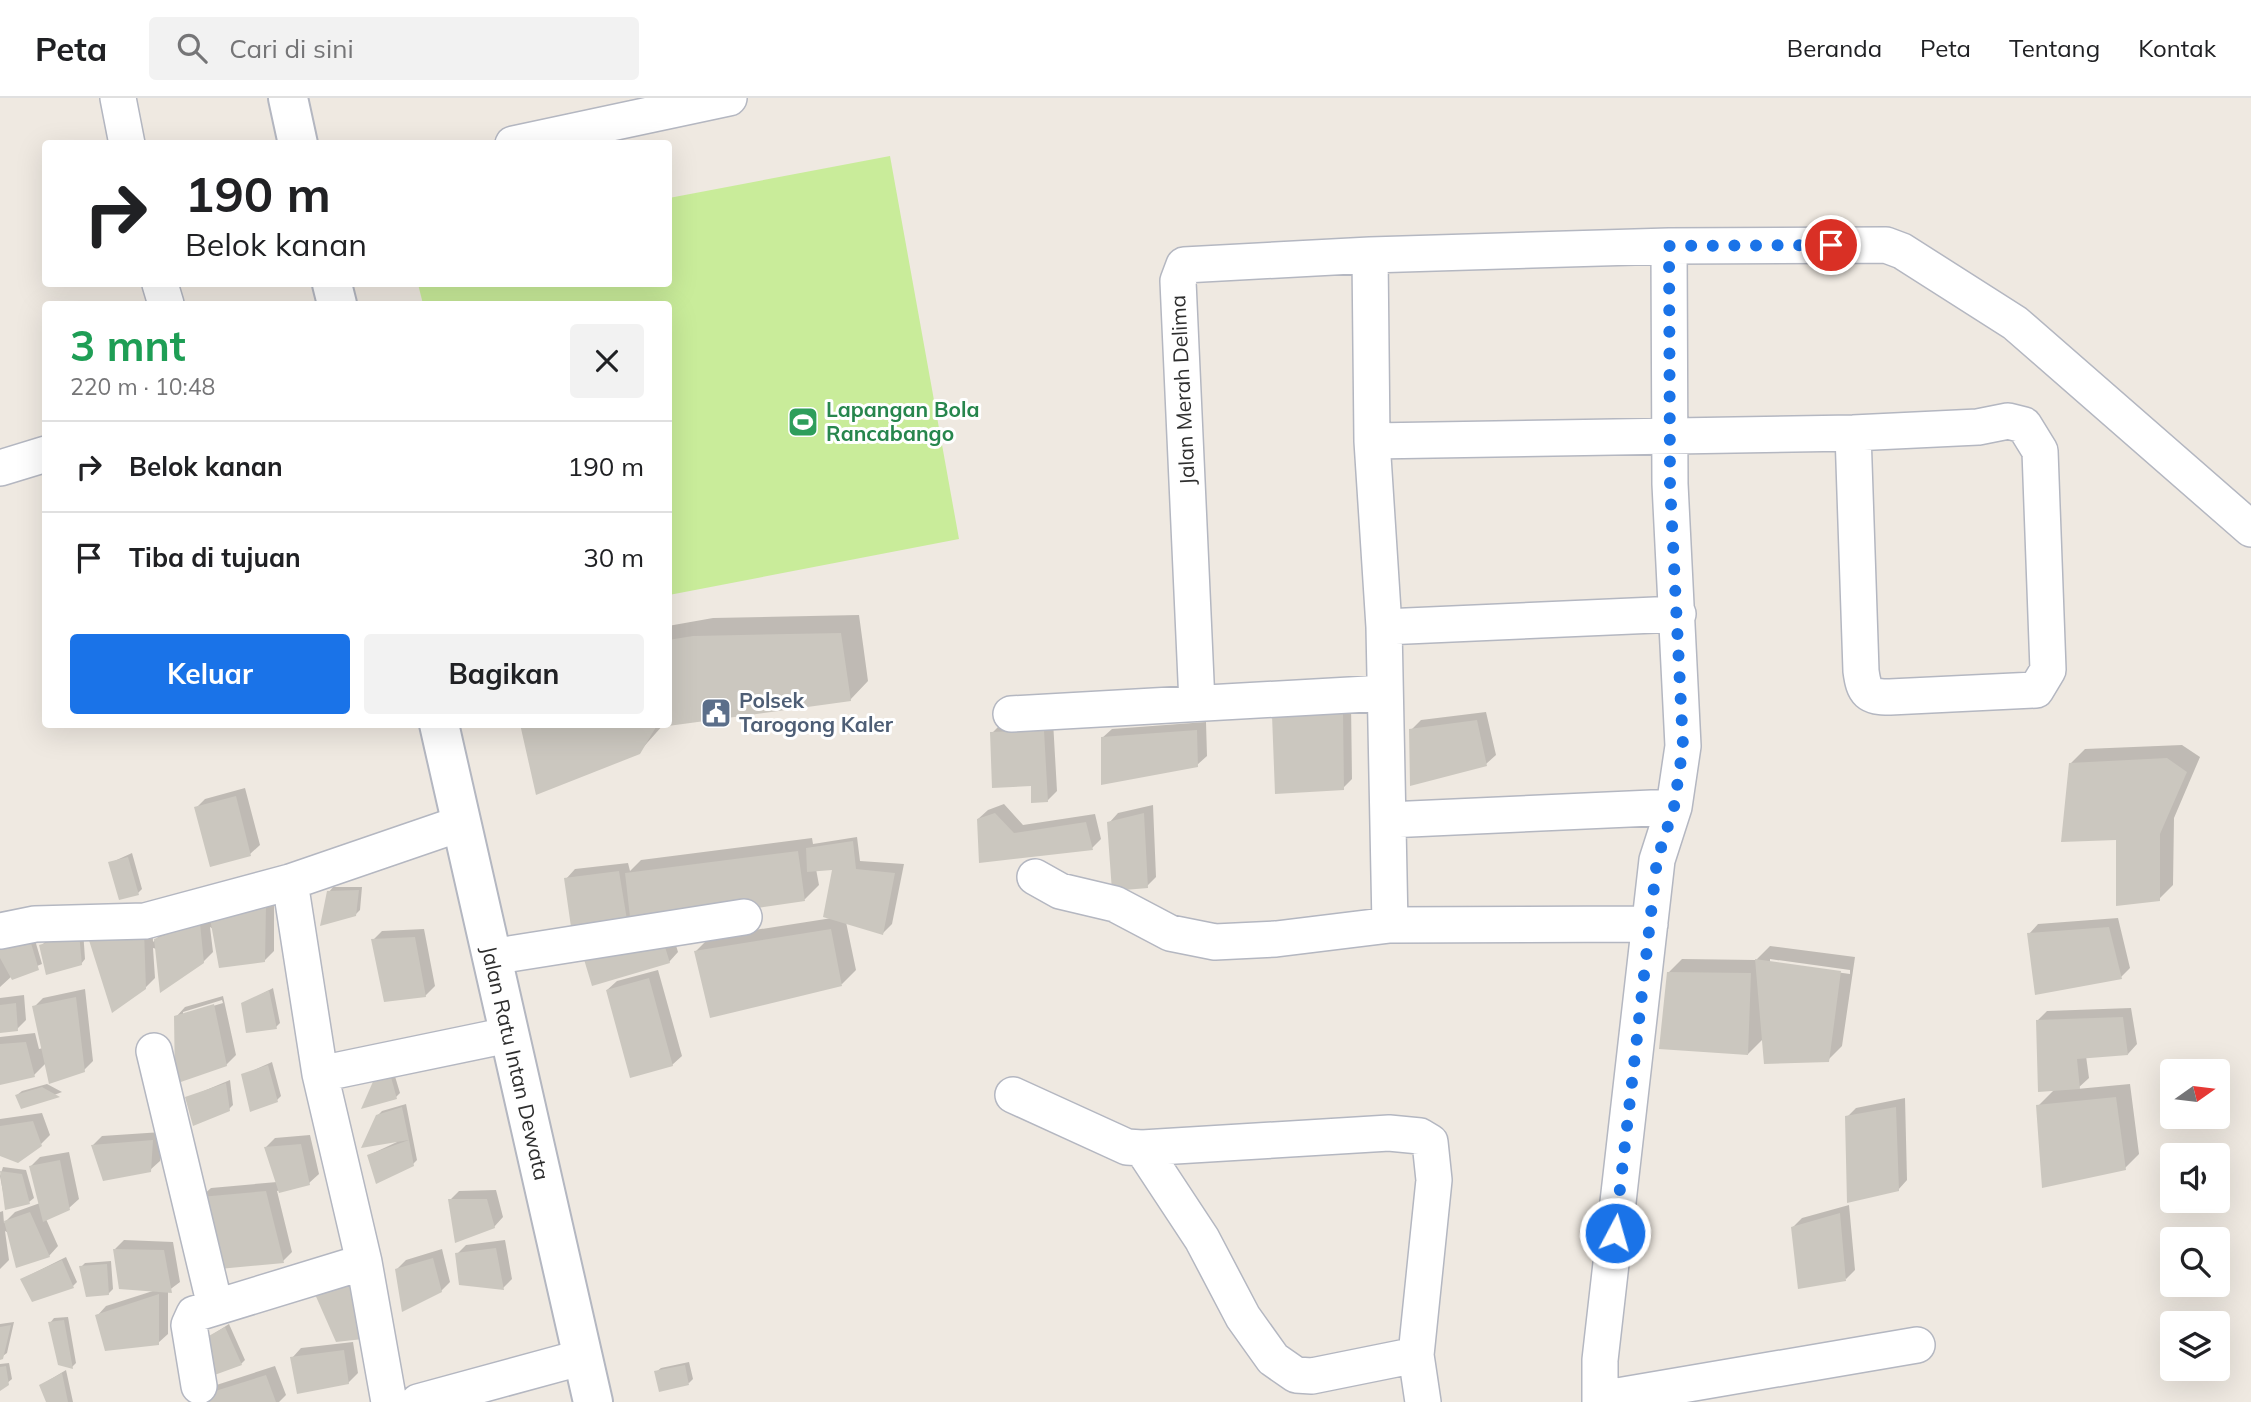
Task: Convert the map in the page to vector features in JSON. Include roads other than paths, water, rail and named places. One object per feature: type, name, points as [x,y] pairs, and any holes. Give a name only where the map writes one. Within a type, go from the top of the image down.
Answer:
[{"type":"street","points":[[118,98],[126,140]]},
{"type":"street","points":[[288,98],[297,140]]},
{"type":"street","points":[[532,140],[729,98]]},
{"type":"street","points":[[1390,925],[1384,627],[1372,441],[1370,255],[1669,246],[1886,245],[1902,251],[2015,323],[2251,529]]},
{"type":"street","points":[[1669,246],[1669,434],[1683,746],[1674,807],[1657,860],[1600,1360],[1600,1400],[1917,1345]]},
{"type":"street","name":"Jalan Merah Delima","points":[[1196,703],[1179,272],[1190,263],[1370,255]]},
{"type":"street","points":[[1372,441],[1853,432],[1978,427],[2008,421],[2024,425],[2034,436],[2040,451],[2048,670],[2036,690],[1890,697],[1871,697],[1866,693],[1861,671],[1853,432]]},
{"type":"street","points":[[0,468],[42,455]]},
{"type":"street","points":[[1384,627],[1678,614]]},
{"type":"street","points":[[1011,714],[1385,693]]},
{"type":"street","name":"Jalan Ratu Intan Dewata","points":[[440,728],[593,1402]]},
{"type":"street","points":[[1388,820],[1674,807]]},
{"type":"street","points":[[0,931],[35,924],[145,920],[290,882],[462,823]]},
{"type":"street","points":[[1035,877],[1060,891],[1115,904],[1170,933],[1215,942],[1276,939],[1390,925],[1650,924]]},
{"type":"street","points":[[290,882],[320,1074],[364,1262],[388,1402]]},
{"type":"street","points":[[491,957],[744,917]]},
{"type":"street","points":[[320,1074],[508,1035]]},
{"type":"street","points":[[154,1051],[215,1306]]},
{"type":"street","points":[[1013,1096],[1127,1147],[1389,1133],[1420,1136],[1430,1142],[1433,1180],[1416,1355],[1423,1402]]},
{"type":"street","points":[[1142,1148],[1202,1239],[1243,1317],[1277,1364],[1296,1375],[1312,1376],[1416,1355]]},
{"type":"street","points":[[199,1387],[189,1325],[194,1314],[364,1262]]},
{"type":"street","points":[[418,1402],[583,1357]]},
{"type":"place","name":"Lapangan Bola Rancabango","points":[[803,422]]},
{"type":"place","name":"Polsek Tarogong Kaler","points":[[716,713]]}]
